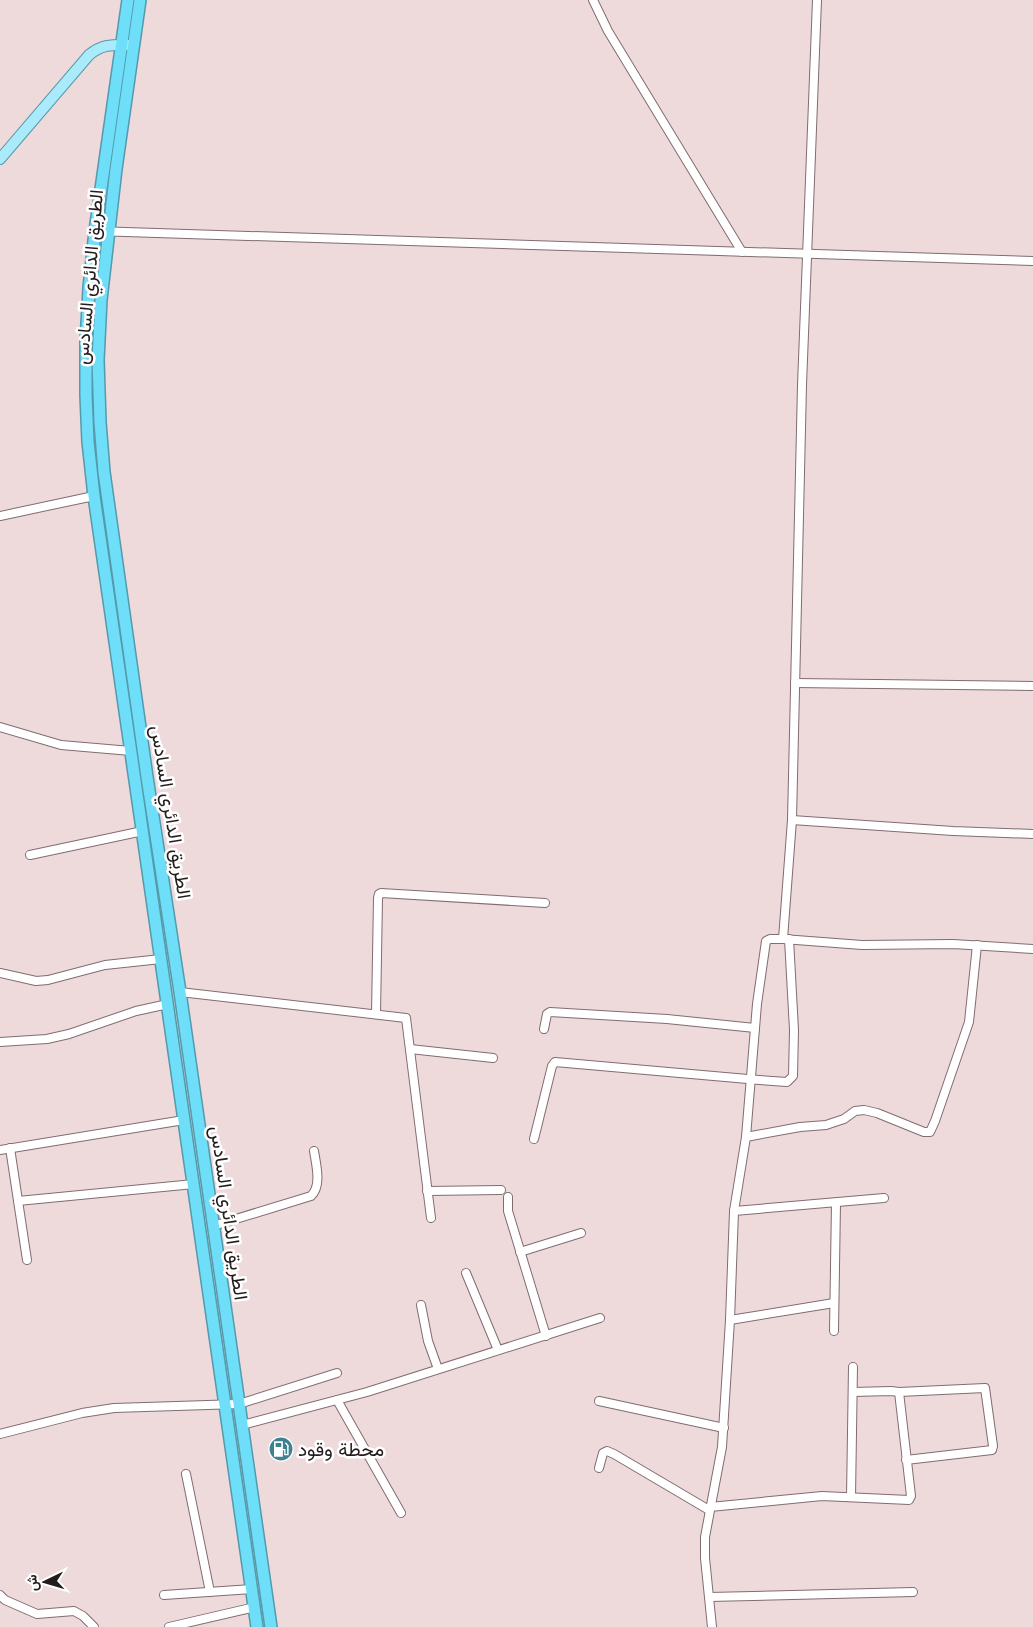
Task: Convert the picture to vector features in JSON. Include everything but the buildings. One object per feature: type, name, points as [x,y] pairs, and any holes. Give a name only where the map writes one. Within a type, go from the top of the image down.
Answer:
[{"type":"highway","name":"الطريق الدائري السادس","points":[[128,0],[127,45],[101,300],[99,343],[100,422],[104,472],[271,1627]]},
{"type":"highway","name":"الطريق الدائري السادس","points":[[140,0],[127,45],[95,231],[89,288],[86,395],[91,472],[258,1627]]},
{"type":"highway","points":[[86,342],[99,343]]},
{"type":"highway","points":[[91,472],[104,472]]},
{"type":"highway","points":[[170,1018],[183,1016]]},
{"type":"main road","points":[[0,159],[89,55],[108,44],[127,45]]},
{"type":"street","points":[[593,0],[608,31],[742,252]]},
{"type":"street","points":[[534,1139],[552,1066],[555,1062],[787,1082],[793,1076],[794,1030],[786,939],[792,820],[802,385],[817,0]]},
{"type":"street","points":[[95,231],[1033,261]]},
{"type":"street","points":[[0,516],[94,496]]},
{"type":"street","points":[[795,683],[1033,686]]},
{"type":"street","points":[[0,727],[61,745],[131,751]]},
{"type":"street","points":[[792,820],[953,831],[1033,834]]},
{"type":"street","points":[[30,855],[142,831]]},
{"type":"street","points":[[376,1014],[378,898],[381,892],[545,902]]},
{"type":"street","points":[[712,1627],[704,1546],[720,1463],[724,1428],[734,1211],[746,1138],[755,1028],[766,941],[770,939],[786,939],[862,945],[977,945],[1033,949]]},
{"type":"street","points":[[746,1138],[800,1127],[826,1124],[844,1119],[855,1112],[864,1110],[877,1113],[924,1132],[930,1132],[969,1022],[977,945]]},
{"type":"street","points":[[0,973],[36,981],[48,980],[105,964],[161,959]]},
{"type":"street","points":[[180,992],[406,1018],[431,1218]]},
{"type":"street","points":[[0,1042],[69,1034],[136,1011],[168,1004]]},
{"type":"street","points":[[544,1029],[547,1014],[550,1012],[667,1019],[755,1028]]},
{"type":"street","points":[[410,1049],[493,1058]]},
{"type":"street","points":[[0,1150],[184,1120]]},
{"type":"street","points":[[10,1148],[27,1260]]},
{"type":"street","points":[[213,1226],[311,1196],[317,1186],[314,1151]]},
{"type":"street","points":[[18,1201],[194,1184]]},
{"type":"street","points":[[427,1191],[501,1190]]},
{"type":"street","points":[[508,1197],[508,1211],[546,1336]]},
{"type":"street","points":[[734,1211],[884,1198]]},
{"type":"street","points":[[834,1331],[836,1203]]},
{"type":"street","points":[[520,1252],[581,1233]]},
{"type":"street","points":[[466,1273],[498,1350]]},
{"type":"street","points":[[730,1320],[834,1303]]},
{"type":"street","points":[[421,1305],[428,1341],[438,1370]]},
{"type":"street","points":[[242,1425],[337,1400],[438,1370],[600,1318]]},
{"type":"street","points":[[851,1497],[853,1368]]},
{"type":"street","points":[[0,1434],[82,1413],[114,1408],[239,1404],[337,1374]]},
{"type":"street","points":[[853,1392],[985,1388],[994,1446],[992,1450],[988,1452],[906,1460]]},
{"type":"street","points":[[599,1468],[603,1453],[607,1451],[710,1509],[822,1496],[909,1500],[911,1496],[899,1392]]},
{"type":"street","points":[[337,1400],[401,1513]]},
{"type":"street","points":[[599,1400],[724,1428]]},
{"type":"street","points":[[186,1474],[210,1592]]},
{"type":"street","points":[[164,1595],[252,1589]]},
{"type":"street","points":[[709,1597],[913,1592]]},
{"type":"street","points":[[0,1595],[5,1600],[37,1614],[74,1611],[83,1616],[94,1627]]},
{"type":"street","points":[[169,1627],[255,1607]]},
{"type":"place","name":"محطة وقود","points":[[281,1449]]}]
